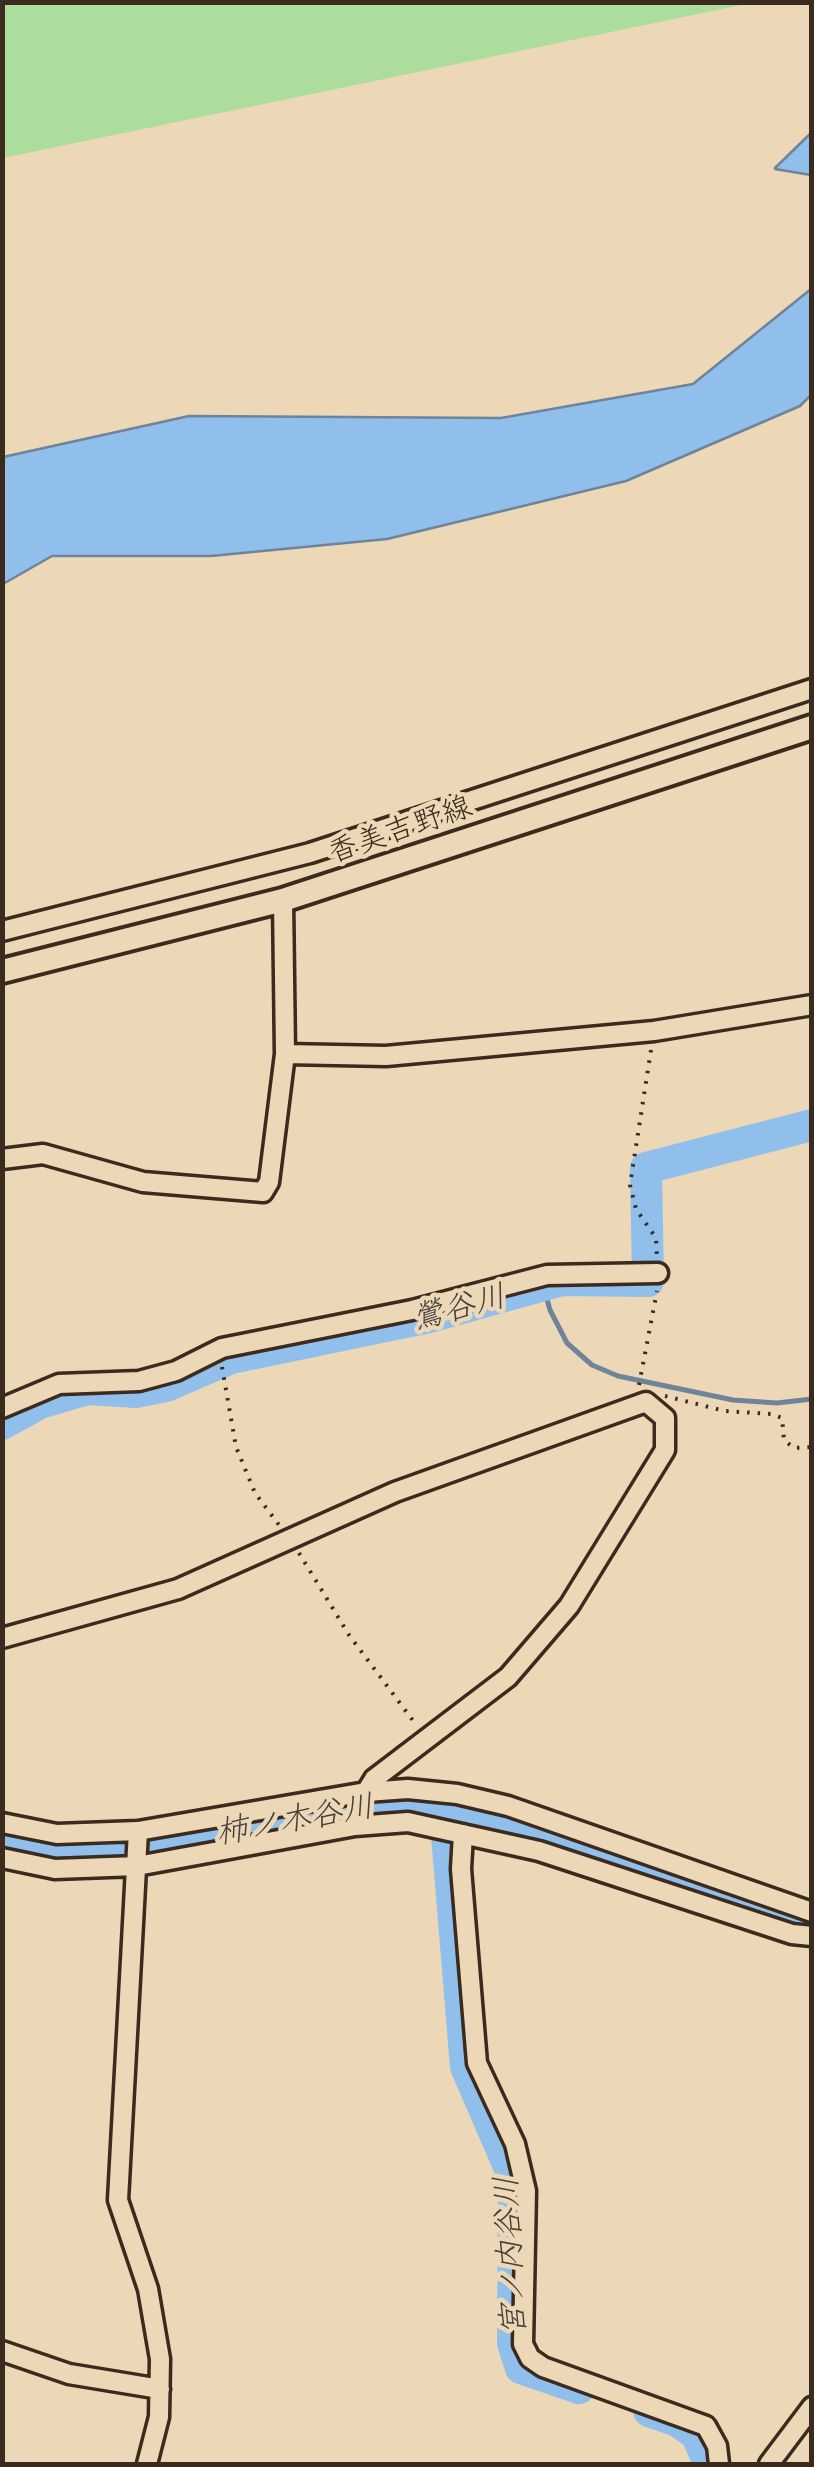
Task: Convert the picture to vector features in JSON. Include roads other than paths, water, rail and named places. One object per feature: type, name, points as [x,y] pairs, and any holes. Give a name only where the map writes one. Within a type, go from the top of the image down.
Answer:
[{"type":"main road","name":"香美吉野線","points":[[2,971],[283,900],[686,764],[812,727]]},
{"type":"street","points":[[2,931],[310,854],[812,689]]},
{"type":"street","points":[[2,1160],[43,1154],[143,1182],[262,1192],[269,1182],[286,1054],[283,900]]},
{"type":"street","points":[[286,1054],[386,1056],[654,1031],[812,1005]]},
{"type":"street","points":[[2,1408],[59,1384],[139,1381],[176,1371],[222,1348],[412,1310],[546,1275],[650,1272]]},
{"type":"street","points":[[2,1638],[178,1589],[395,1492],[646,1402],[665,1418],[665,1450],[568,1606],[508,1677],[374,1779],[366,1792]]},
{"type":"street","points":[[2,1823],[57,1834],[138,1833],[366,1792],[408,1789],[490,1806],[812,1912]]},
{"type":"street","points":[[490,1806],[464,1832],[461,1869],[477,2063],[514,2144],[526,2191],[523,2344],[530,2358],[543,2367],[706,2426],[717,2446],[720,2464]]},
{"type":"street","points":[[2,1858],[56,1869],[137,1863],[355,1826],[408,1822],[464,1832],[812,1936]]},
{"type":"street","points":[[138,1833],[118,2200],[148,2289],[160,2388],[148,2464]]},
{"type":"street","points":[[2,2351],[69,2374],[160,2388]]},
{"type":"street","points":[[769,2464],[812,2407]]},
{"type":"water","points":[[811,133],[811,175],[775,169],[775,168]]},
{"type":"water","points":[[811,289],[811,395],[800,406],[626,481],[387,539],[211,556],[52,556],[3,584],[3,457],[189,416],[501,418],[693,384]]},
{"type":"waterway","name":"鶯谷川","points":[[2,1424],[40,1403],[88,1389],[136,1392],[166,1386],[231,1358],[429,1317],[562,1280],[648,1281],[646,1168],[812,1125]]},
{"type":"waterway","points":[[543,1285],[550,1310],[567,1343],[592,1365],[618,1376],[733,1400],[777,1403],[812,1399]]},
{"type":"waterway","name":"柿ノ木谷川","points":[[2,1836],[65,1848],[170,1842],[297,1816],[390,1803],[508,1824],[658,1871],[794,1924],[812,1927]]},
{"type":"waterway","name":"宮ノ内谷川","points":[[445,1811],[466,2067],[514,2178],[513,2343],[521,2368],[579,2388]]},
{"type":"waterway","name":"宮ノ内谷川","points":[[649,2411],[678,2421],[697,2435],[709,2464]]}]
